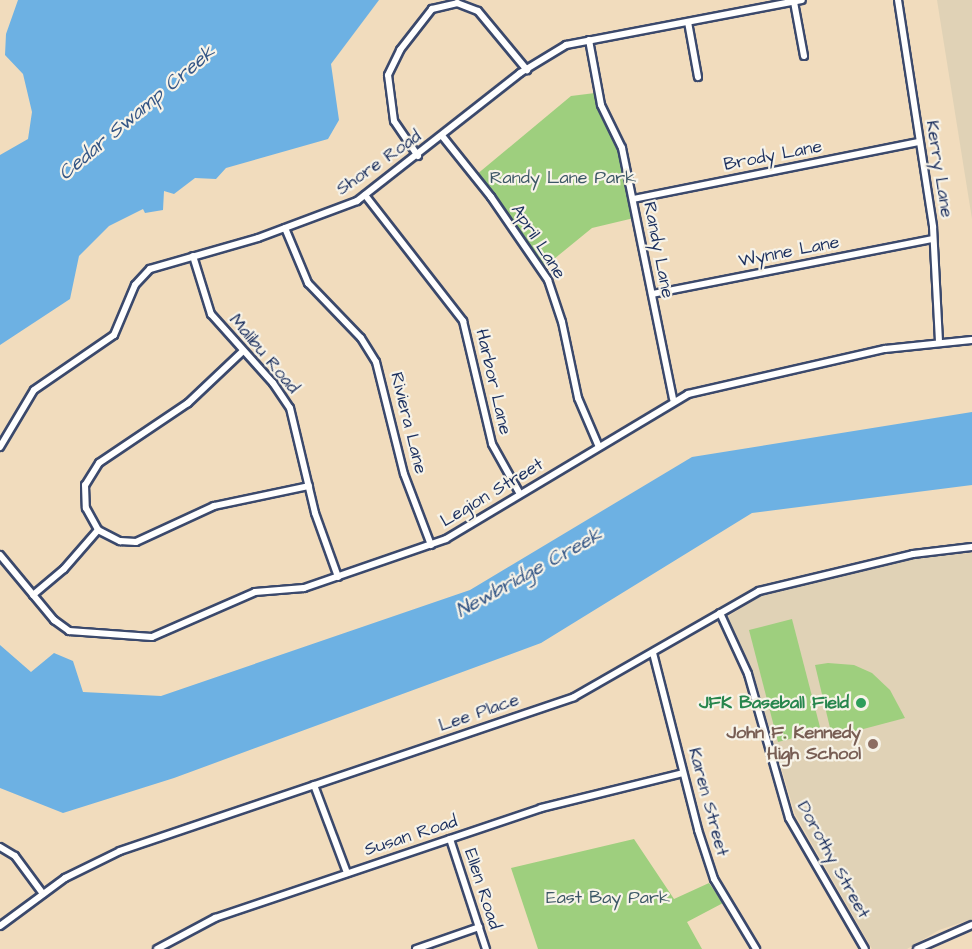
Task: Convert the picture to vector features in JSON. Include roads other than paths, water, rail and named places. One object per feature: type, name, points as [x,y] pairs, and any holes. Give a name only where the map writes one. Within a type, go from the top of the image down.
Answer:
[{"type":"street","name":"Shore Road","points":[[0,447],[34,390],[114,335],[143,276],[161,264],[285,228],[340,208],[364,195],[443,137],[554,50],[589,40],[802,0]]},
{"type":"street","name":"Kerry Lane","points":[[898,0],[933,239],[939,343]]},
{"type":"street","points":[[794,2],[804,56]]},
{"type":"street","points":[[418,156],[394,122],[388,75],[400,50],[432,9],[457,3],[478,11],[526,70]]},
{"type":"street","points":[[688,22],[698,77]]},
{"type":"street","name":"Randy Lane","points":[[589,40],[598,94],[622,148],[673,399]]},
{"type":"street","name":"April Lane","points":[[443,137],[491,197],[548,280],[562,322],[578,398],[599,447]]},
{"type":"street","name":"Brody Lane","points":[[633,199],[919,142]]},
{"type":"street","name":"Harbor Lane","points":[[364,195],[463,321],[492,444],[520,494]]},
{"type":"street","name":"Riviera Lane","points":[[285,228],[308,283],[361,338],[375,362],[404,474],[431,545]]},
{"type":"street","name":"Wynne Lane","points":[[652,294],[933,239]]},
{"type":"street","name":"Malibu Road","points":[[193,256],[211,314],[273,383],[290,408],[309,486],[338,577]]},
{"type":"street","name":"Legion Street","points":[[33,595],[69,631],[144,638],[171,631],[255,592],[304,588],[431,545],[599,447],[673,399],[885,349],[972,340]]},
{"type":"street","points":[[243,351],[188,404],[99,463],[84,494],[86,508],[98,530],[120,541],[136,542],[214,506],[309,486]]},
{"type":"street","points":[[0,555],[33,595],[64,569],[98,530]]},
{"type":"street","name":"Lee Place","points":[[0,926],[43,894],[120,851],[574,697],[720,613],[772,586],[913,554],[972,547]]},
{"type":"street","name":"Dorothy Street","points":[[720,613],[748,674],[789,818],[865,949]]},
{"type":"street","name":"Karen Street","points":[[653,653],[683,773],[714,879],[756,949]]},
{"type":"street","name":"Susan Road","points":[[157,949],[215,918],[541,808],[683,773]]},
{"type":"street","points":[[314,785],[347,873]]},
{"type":"street","name":"Ellen Road","points":[[450,839],[486,949]]},
{"type":"street","points":[[0,847],[15,856],[43,894]]},
{"type":"street","points":[[917,949],[972,925]]},
{"type":"street","points":[[416,949],[479,927]]},
{"type":"water","name":"Cedar Swamp Creek","points":[[18,0],[379,0],[331,64],[339,120],[328,139],[226,168],[216,179],[195,178],[174,194],[164,191],[163,210],[145,213],[143,209],[109,226],[79,256],[70,299],[0,345],[0,155],[28,139],[32,112],[23,74],[5,55],[6,34]]},
{"type":"water","name":"Newbridge Creek","points":[[972,412],[972,485],[752,513],[541,643],[174,778],[63,813],[0,788],[0,645],[31,672],[54,653],[73,661],[83,692],[161,696],[470,590],[692,457]]},
{"type":"place","name":"JFK Baseball Field","points":[[861,703]]},
{"type":"place","name":"John F. Kennedy High School","points":[[873,744]]},
{"type":"park label","name":"Randy Lane Park","points":[[563,178]]},
{"type":"park label","name":"East Bay Park","points":[[608,898]]}]
